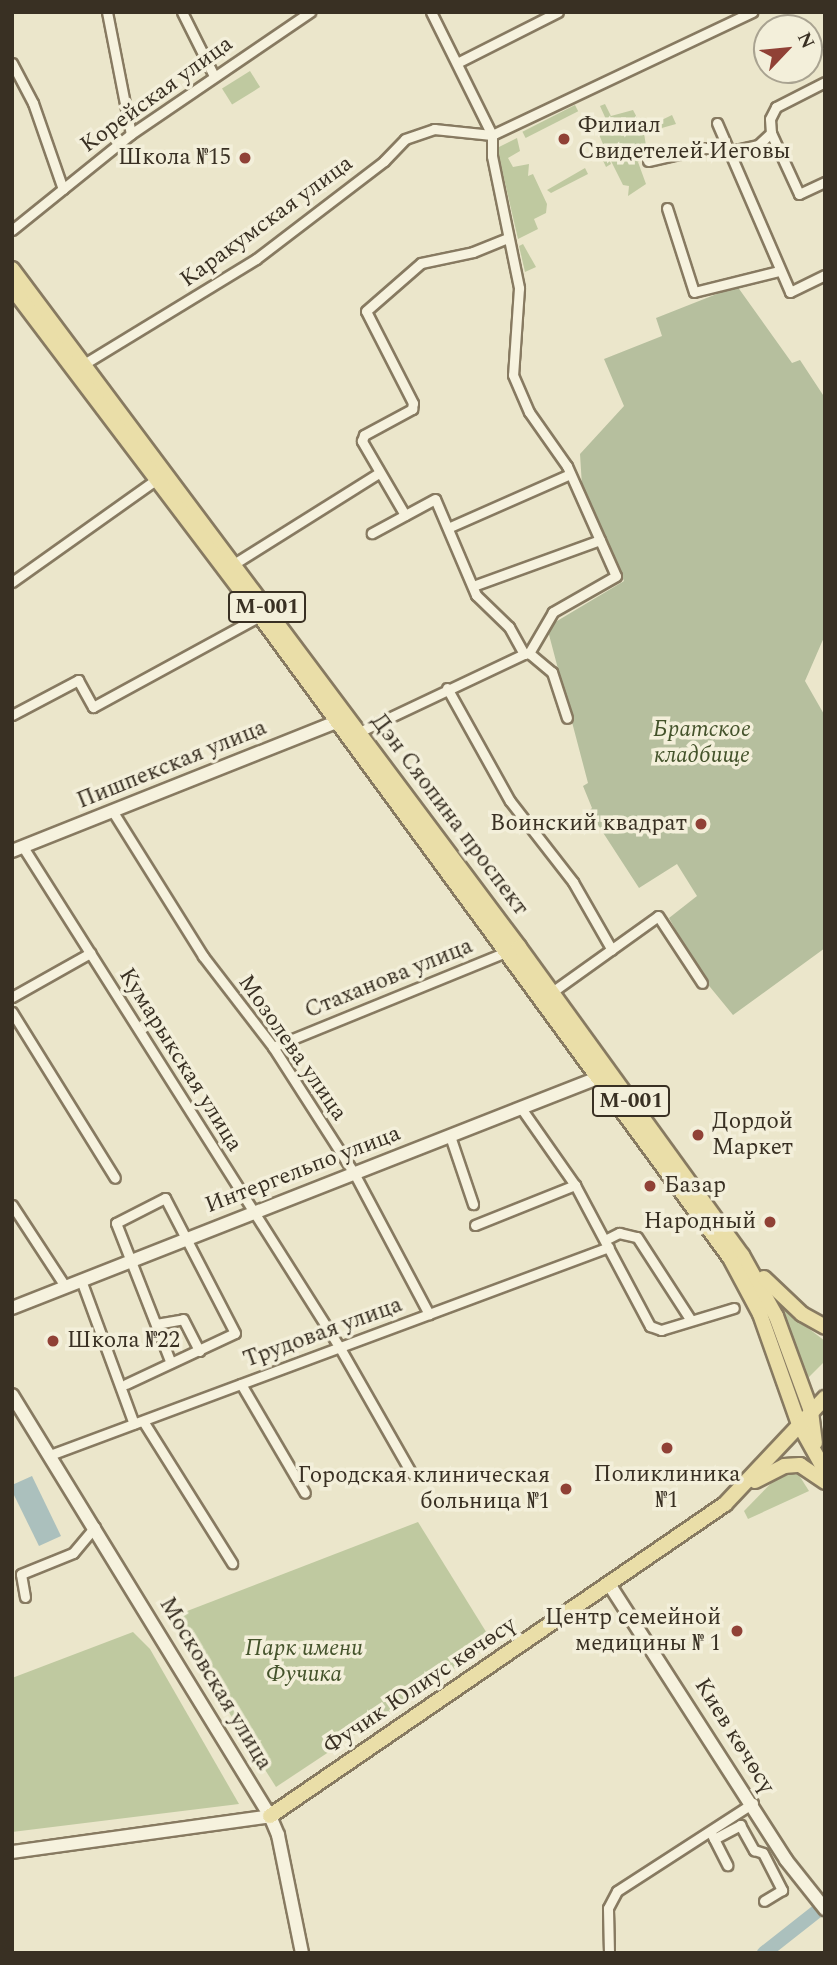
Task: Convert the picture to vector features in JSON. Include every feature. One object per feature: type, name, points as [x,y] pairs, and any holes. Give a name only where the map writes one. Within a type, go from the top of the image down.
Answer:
[{"type":"main road","name":"Дэн Сяопина проспект","points":[[12,269],[76,368],[157,479],[229,567],[260,616],[342,719],[359,732],[738,1271],[760,1314],[799,1424],[816,1448]]},
{"type":"main road","name":"Дэн Сяопина проспект","points":[[12,288],[229,567],[512,949],[552,992],[603,1076],[743,1255],[771,1304],[811,1411],[816,1448]]},
{"type":"main road","name":"Пишпекская улица","points":[[18,849],[342,719]]},
{"type":"main road","name":"Интергельпо улица","points":[[12,1308],[603,1076]]},
{"type":"main road","points":[[743,1255],[793,1307],[825,1327]]},
{"type":"main road","name":"Московская улица","points":[[12,1395],[270,1816],[278,1835],[302,1953]]},
{"type":"main road","name":"Фучик Юлиус көчөсү","points":[[12,1852],[270,1816],[609,1584],[745,1486],[825,1398]]},
{"type":"main road","points":[[816,1448],[825,1471]]},
{"type":"main road","points":[[745,1486],[792,1465],[805,1466],[825,1482]]},
{"type":"main road","name":"Киев көчөсү","points":[[609,1584],[753,1803],[786,1860],[825,1909]]},
{"type":"street","points":[[107,12],[131,134]]},
{"type":"street","points":[[182,12],[213,74]]},
{"type":"street","points":[[359,732],[447,688],[527,654],[553,612],[616,576],[570,474],[529,412],[513,375],[519,288],[507,238],[492,135],[431,12]]},
{"type":"street","points":[[457,63],[558,12]]},
{"type":"street","points":[[492,135],[752,12]]},
{"type":"street","name":"Корейская улица","points":[[12,230],[131,134],[213,74],[307,13]]},
{"type":"street","name":"Корейская улица","points":[[12,63],[33,103],[63,188]]},
{"type":"street","points":[[825,82],[776,107],[771,133],[799,194],[825,182]]},
{"type":"street","points":[[717,123],[725,149],[790,292],[825,275]]},
{"type":"street","name":"Каракумская улица","points":[[76,368],[256,259],[384,161],[405,139],[434,129],[492,135]]},
{"type":"street","points":[[648,161],[693,149],[758,145],[771,133]]},
{"type":"street","points":[[667,208],[694,292],[779,271]]},
{"type":"street","points":[[405,515],[362,441],[364,435],[412,409],[413,403],[366,311],[421,263],[473,252],[507,238]]},
{"type":"street","points":[[229,567],[379,473]]},
{"type":"street","points":[[450,527],[570,474]]},
{"type":"street","points":[[12,582],[157,479]]},
{"type":"street","points":[[372,533],[435,499],[450,527],[482,604],[509,627],[527,654],[552,672],[567,718]]},
{"type":"street","points":[[473,586],[600,540]]},
{"type":"street","points":[[12,715],[78,680],[93,707],[260,616]]},
{"type":"street","points":[[447,688],[510,801],[573,882],[612,950]]},
{"type":"street","name":"Мозолева улица","points":[[113,812],[203,957],[274,1047],[354,1173],[429,1314]]},
{"type":"street","name":"Кумарыкская улица","points":[[18,849],[90,953],[340,1348],[412,1474]]},
{"type":"street","points":[[552,992],[658,916],[702,983]]},
{"type":"street","name":"Стаханова улица","points":[[274,1047],[512,949]]},
{"type":"street","points":[[12,997],[90,953]]},
{"type":"street","points":[[12,1012],[115,1178]]},
{"type":"street","points":[[521,1108],[575,1185],[650,1326],[661,1331],[690,1319],[706,1319],[734,1308]]},
{"type":"street","points":[[450,1136],[473,1204]]},
{"type":"street","points":[[475,1225],[575,1185]]},
{"type":"street","points":[[126,1384],[233,1336],[235,1329],[184,1240],[165,1198],[116,1223],[171,1363]]},
{"type":"street","points":[[12,1205],[65,1286]]},
{"type":"street","name":"Трудовая улица","points":[[50,1455],[429,1314],[607,1243],[619,1233],[637,1237],[690,1319]]},
{"type":"street","points":[[81,1280],[139,1422],[232,1563]]},
{"type":"street","points":[[156,1324],[183,1319],[199,1350]]},
{"type":"street","points":[[241,1384],[305,1493]]},
{"type":"street","points":[[25,1597],[21,1573],[74,1553],[95,1527]]},
{"type":"street","points":[[609,1953],[608,1908],[617,1891],[712,1835],[753,1803]]},
{"type":"street","points":[[712,1835],[740,1825],[754,1850],[763,1853],[782,1890],[764,1901]]},
{"type":"street","points":[[712,1835],[727,1865]]},
{"type":"green space","points":[[250,71],[260,87],[232,105],[222,88]]},
{"type":"green space","points":[[605,104],[611,116],[633,110],[643,129],[672,115],[676,124],[644,133],[646,146],[651,145],[653,153],[638,162],[646,184],[628,196],[629,186],[623,185],[606,151],[611,164],[606,167],[599,152],[605,149],[598,132],[609,126],[600,106]]},
{"type":"green space","points":[[575,105],[578,111],[526,138],[522,132]]},
{"type":"green space","points":[[517,138],[520,151],[508,158],[513,167],[529,164],[528,176],[533,174],[547,204],[546,213],[534,219],[538,229],[518,239],[497,148]]},
{"type":"green space","points":[[585,168],[588,174],[551,193],[547,190]]},
{"type":"green space","points":[[523,244],[536,267],[525,272],[519,246]]},
{"type":"green space","name":"Братское кладбище","points":[[737,286],[792,363],[800,360],[825,398],[825,635],[805,681],[825,716],[825,948],[733,1015],[701,976],[669,918],[697,896],[677,864],[639,888],[589,811],[592,808],[583,786],[588,783],[547,627],[624,581],[582,486],[580,454],[624,406],[604,359],[662,336],[656,318]]},
{"type":"green space","points":[[779,1306],[825,1341],[825,1361],[805,1381]]},
{"type":"green space","points":[[783,1471],[797,1472],[809,1491],[748,1519],[744,1511]]},
{"type":"green space","name":"Парк имени Фучика","points":[[418,1522],[493,1643],[276,1787],[178,1632],[182,1613]]},
{"type":"green space","name":"Парк имени Фучика","points":[[133,1632],[150,1649],[239,1804],[12,1832],[12,1678]]},
{"type":"shaded area","points":[[32,1476],[61,1536],[39,1546],[12,1491],[12,1485]]},
{"type":"waterway","points":[[764,1953],[825,1905]]},
{"type":"place","name":"Филиал Свидетелей Иеговы","points":[[564,139]]},
{"type":"place","name":"Школа №15","points":[[245,158]]},
{"type":"place","name":"Воинский квадрат","points":[[701,824]]},
{"type":"place","name":"Дордой Маркет","points":[[698,1135]]},
{"type":"place","name":"Базар","points":[[650,1186]]},
{"type":"place","name":"Народный","points":[[770,1222]]},
{"type":"place","name":"Школа №22","points":[[53,1341]]},
{"type":"place","name":"Поликлиника №1","points":[[667,1448]]},
{"type":"place","name":"Городская клиническая больница №1","points":[[566,1489]]},
{"type":"place","name":"Центр семейной медицины № 1","points":[[737,1631]]}]
